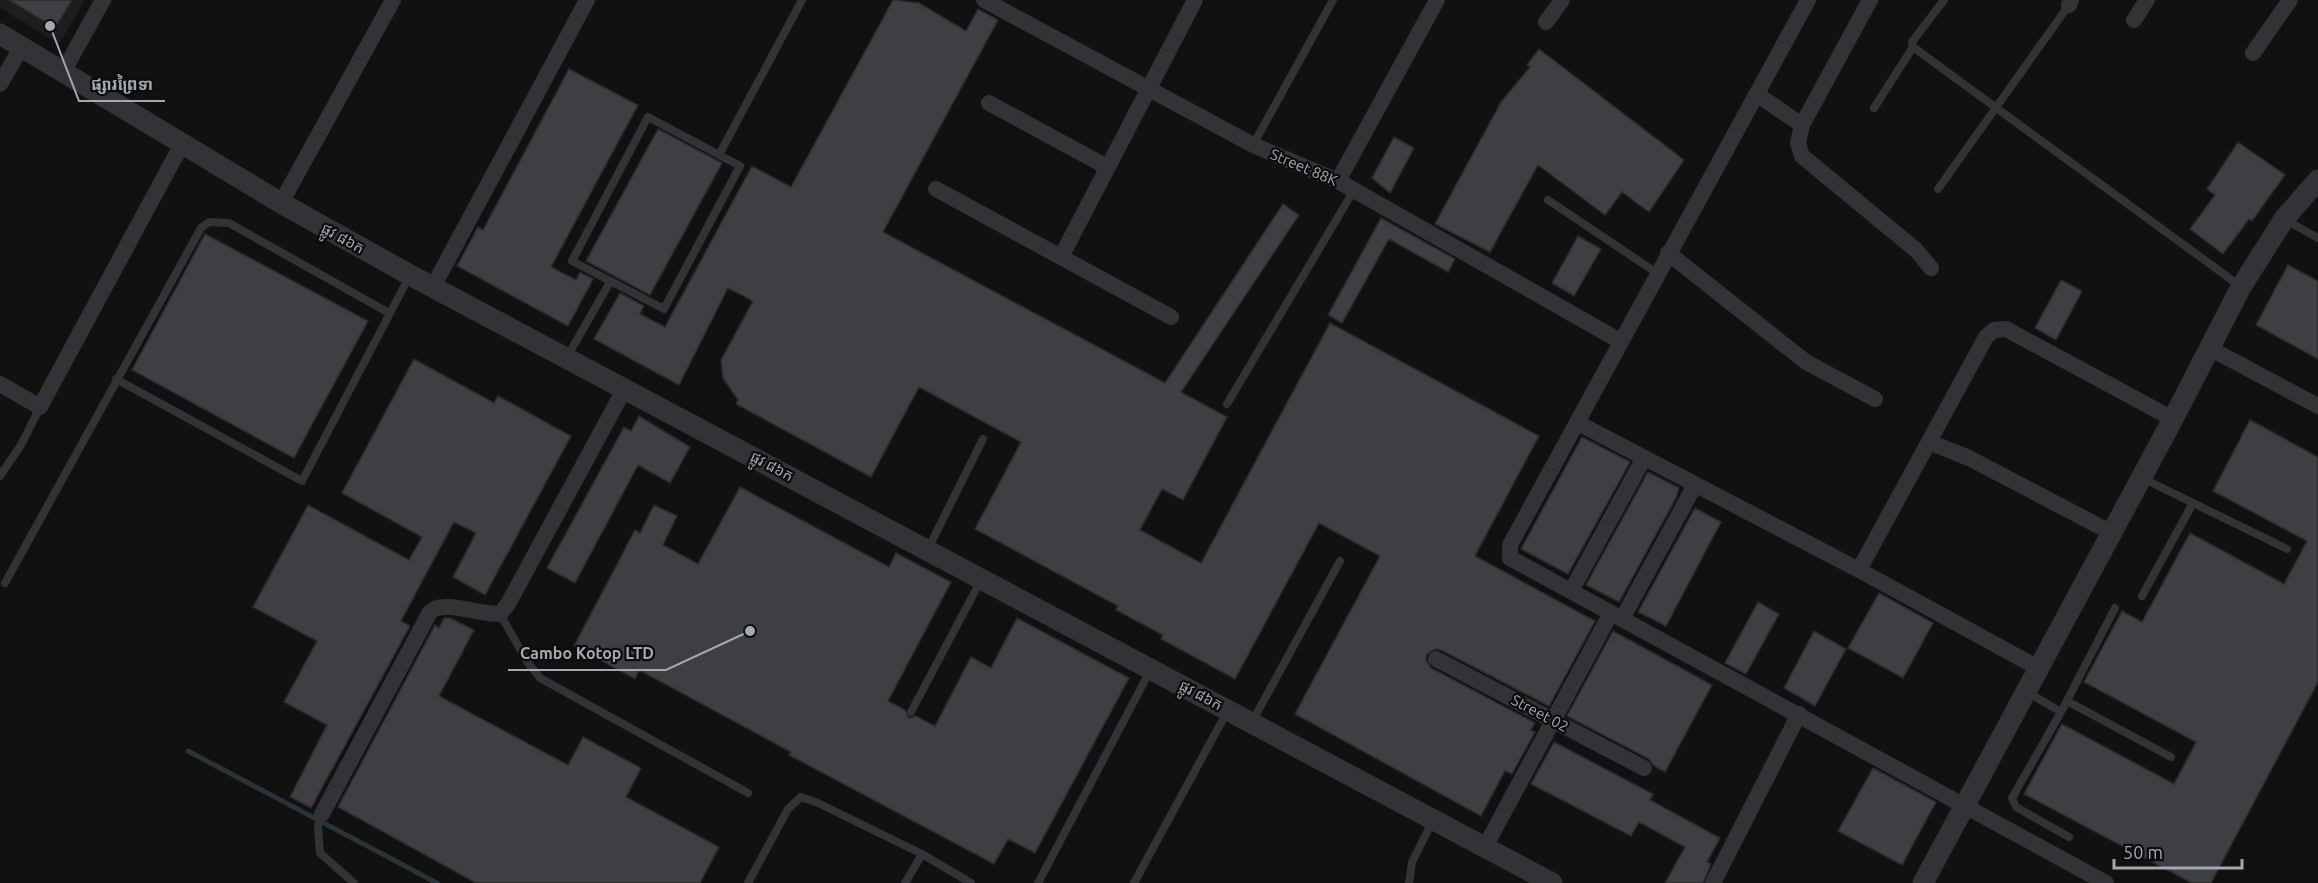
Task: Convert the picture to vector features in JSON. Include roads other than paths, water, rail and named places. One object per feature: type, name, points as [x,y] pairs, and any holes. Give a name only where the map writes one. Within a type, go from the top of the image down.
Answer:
[{"type":"street","points":[[63,72],[103,0]]},
{"type":"street","points":[[281,203],[393,0]]},
{"type":"street","points":[[434,287],[587,0]]},
{"type":"street","name":"Street 88K","points":[[984,0],[1253,145],[1338,181],[1620,341]]},
{"type":"street","points":[[1061,257],[1195,0]]},
{"type":"street","points":[[1338,181],[1437,0]]},
{"type":"street","points":[[1546,22],[1562,0]]},
{"type":"street","points":[[1808,0],[1510,545],[1510,558],[2106,883]]},
{"type":"street","points":[[1870,0],[1802,125],[1798,143],[1802,156],[1916,250],[1931,268]]},
{"type":"street","points":[[2134,20],[2147,0]]},
{"type":"street","points":[[2253,53],[2290,0]]},
{"type":"street","name":"ផ្លូវ ៨៦ក","points":[[0,34],[281,203],[410,275],[982,577],[1552,883]]},
{"type":"street","points":[[0,84],[21,48]]},
{"type":"street","points":[[1758,95],[1802,125]]},
{"type":"street","points":[[989,103],[1107,167]]},
{"type":"street","points":[[0,384],[40,407],[182,144]]},
{"type":"street","points":[[1923,883],[2211,349],[2241,286],[2284,219],[2318,180]]},
{"type":"street","points":[[936,189],[1171,317]]},
{"type":"street","points":[[1668,253],[1806,362],[1875,399]]},
{"type":"street","points":[[1859,570],[1986,337],[1994,330],[2006,329],[2036,342],[2173,419]]},
{"type":"street","points":[[2211,349],[2318,406]]},
{"type":"street","points":[[320,820],[430,612],[436,606],[443,606],[480,614],[500,614],[625,388]]},
{"type":"street","points":[[1578,423],[1859,570],[2040,669]]},
{"type":"street","points":[[1929,442],[1969,458],[2112,533]]},
{"type":"street","points":[[1571,591],[1644,458]]},
{"type":"street","points":[[1485,847],[1554,721],[1695,485]]},
{"type":"street","name":"Street 02","points":[[1436,658],[1644,768]]},
{"type":"street","points":[[1713,883],[1799,714]]},
{"type":"lane","points":[[720,153],[802,0]]},
{"type":"lane","points":[[1253,145],[1333,0]]},
{"type":"lane","points":[[1874,108],[1913,47],[1912,42],[1944,0]]},
{"type":"lane","points":[[1938,189],[2070,3]]},
{"type":"lane","points":[[1913,47],[2241,286]]},
{"type":"lane","points":[[648,117],[720,153],[740,166],[666,307],[661,309],[574,263],[573,259],[648,117]]},
{"type":"lane","points":[[1227,404],[1354,190]]},
{"type":"lane","points":[[1548,200],[1657,273]]},
{"type":"lane","points":[[2284,219],[2318,238]]},
{"type":"lane","points":[[5,583],[201,228],[209,222],[229,223],[388,313]]},
{"type":"lane","points":[[116,379],[302,481],[388,313],[410,275]]},
{"type":"lane","points":[[567,358],[610,282]]},
{"type":"lane","points":[[0,476],[21,445],[40,407]]},
{"type":"lane","points":[[928,549],[983,439]]},
{"type":"lane","points":[[2142,478],[2287,549]]},
{"type":"lane","points":[[2142,596],[2193,503]]},
{"type":"lane","points":[[1252,723],[1340,561]]},
{"type":"lane","points":[[910,712],[982,577]]},
{"type":"lane","points":[[2069,837],[2016,807],[2012,798],[2067,701],[2115,608]]},
{"type":"lane","points":[[500,614],[528,663],[540,678],[748,793]]},
{"type":"lane","points":[[1038,883],[1152,668]]},
{"type":"lane","points":[[2027,692],[2061,712]]},
{"type":"lane","points":[[2067,701],[2171,757]]},
{"type":"lane","points":[[1134,883],[1228,710]]},
{"type":"lane","points":[[748,883],[788,809],[801,798],[818,802],[922,854],[972,883]]},
{"type":"lane","points":[[1409,883],[1412,862],[1433,819]]},
{"type":"lane","points":[[320,820],[320,853],[354,883]]},
{"type":"lane","points":[[905,883],[922,854]]},
{"type":"waterway","points":[[188,751],[437,883]]},
{"type":"place","name":"ផ្សារព្រៃទា","points":[[50,26]]},
{"type":"place","name":"Cambo Kotop LTD","points":[[750,631]]}]
